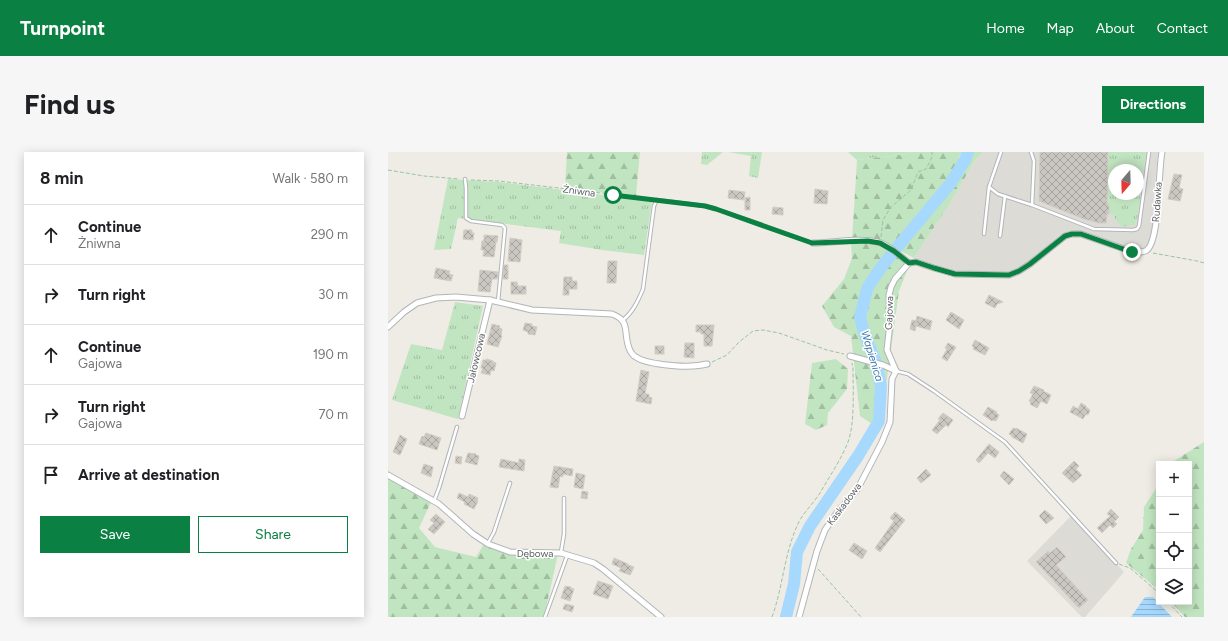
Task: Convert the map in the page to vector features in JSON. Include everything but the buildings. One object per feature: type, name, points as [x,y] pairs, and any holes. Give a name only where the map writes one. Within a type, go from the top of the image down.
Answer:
[{"type":"street","name":"Rudawka","points":[[1147,251],[1151,245],[1155,229],[1162,152]]},
{"type":"street","points":[[812,243],[868,241],[882,244],[909,263],[916,262],[955,274],[1009,275],[1030,264],[1065,236],[1072,234],[1081,234],[1132,252],[1140,253],[1147,251]]},
{"type":"street","name":"Gajowa","points":[[896,371],[887,350],[890,323],[889,295],[895,279],[909,263]]},
{"type":"street","points":[[388,327],[404,312],[417,303],[436,298],[456,297],[490,300],[532,310],[612,314],[623,320],[625,323],[629,349],[636,357],[644,361],[661,364],[691,366],[707,364]]},
{"type":"street","name":"Jałowcowa","points":[[462,416],[490,300]]},
{"type":"street","points":[[850,356],[884,365],[896,371]]},
{"type":"street","name":"Kaskadowa","points":[[799,617],[817,551],[825,530],[839,510],[857,490],[882,442],[890,422],[892,379],[896,371]]},
{"type":"street","name":"Dębowa","points":[[388,476],[439,504],[473,534],[488,544],[510,552],[561,553],[594,563],[661,617]]},
{"type":"lane","points":[[984,234],[989,187],[1001,152]]},
{"type":"lane","points":[[1031,152],[1034,161],[1032,205]]},
{"type":"lane","points":[[989,187],[993,191],[1004,196],[1094,229],[1133,230],[1139,226],[1149,152]]},
{"type":"lane","points":[[465,179],[466,218],[471,221],[502,225],[505,228],[498,302]]},
{"type":"lane","points":[[1000,236],[1004,196]]},
{"type":"lane","points":[[623,320],[629,315],[639,299],[643,289],[654,206],[657,200],[705,206],[716,209],[812,243]]},
{"type":"lane","points":[[896,371],[908,374],[1005,442],[1116,563]]},
{"type":"lane","points":[[433,501],[439,488],[457,428]]},
{"type":"lane","points":[[488,544],[494,532],[510,483]]},
{"type":"lane","points":[[561,553],[564,534],[564,498]]},
{"type":"lane","points":[[545,617],[568,555]]},
{"type":"path","points":[[882,244],[883,220],[891,207],[911,190],[918,172],[926,169],[932,157],[932,152]]},
{"type":"path","name":"Żniwna","points":[[388,170],[424,176],[499,181],[657,200]]},
{"type":"path","points":[[1147,251],[1204,263]]},
{"type":"path","points":[[707,364],[727,354],[753,331],[763,330],[779,333],[827,350],[850,356],[853,369],[851,431],[848,442],[840,459],[814,502],[798,523],[791,541],[777,604],[772,617]]},
{"type":"path","points":[[1116,563],[1130,568],[1156,590]]},
{"type":"path","points":[[814,565],[861,617]]},
{"type":"path","points":[[1171,605],[1182,617]]},
{"type":"shaded area","points":[[983,152],[1158,152],[1153,230],[1145,249],[1135,251],[1076,231],[1060,235],[1032,260],[1012,271],[964,272],[929,265],[914,258],[952,200],[975,160]]},
{"type":"shaded area","points":[[1072,515],[1124,572],[1085,617],[1082,617],[1027,561]]},
{"type":"green space","points":[[567,152],[640,152],[636,196],[590,191],[565,186]]},
{"type":"green space","points":[[702,152],[723,152],[707,165],[701,164]]},
{"type":"green space","points":[[728,152],[762,152],[758,178],[749,176],[751,156]]},
{"type":"green space","points":[[848,152],[913,152],[857,160]]},
{"type":"green space","points":[[913,152],[962,152],[949,178],[890,247],[852,240],[857,160]]},
{"type":"green space","points":[[972,152],[983,152],[975,160],[952,200],[914,258],[899,250],[930,216],[950,191],[966,166]]},
{"type":"green space","points":[[1108,152],[1146,152],[1144,167],[1144,164],[1108,164],[1108,200],[1140,200],[1137,220],[1134,225],[1121,226],[1117,222],[1114,215],[1109,213],[1109,204],[1107,204]]},
{"type":"green space","points":[[448,179],[499,182],[652,201],[644,255],[559,243],[561,231],[458,218],[451,249],[434,250]]},
{"type":"green space","points":[[851,242],[870,243],[883,247],[895,254],[909,266],[899,291],[880,429],[860,416],[851,336],[834,327],[822,306],[844,279],[852,258]]},
{"type":"green space","points":[[455,302],[483,306],[458,419],[392,400],[411,344],[442,350]]},
{"type":"green space","points":[[836,359],[848,369],[847,389],[828,413],[827,425],[816,430],[805,424],[812,363]]},
{"type":"green space","points":[[1204,442],[1204,617],[1185,617],[1174,605],[1192,605],[1192,461],[1174,461]]},
{"type":"green space","points":[[388,477],[431,502],[419,528],[435,547],[476,557],[484,544],[509,555],[558,554],[544,617],[388,617]]},
{"type":"green space","points":[[1156,489],[1156,588],[1126,563],[1131,549],[1143,530],[1144,507]]},
{"type":"water","points":[[1145,597],[1153,597],[1156,600],[1156,605],[1161,605],[1172,617],[1131,617]]},
{"type":"waterway","name":"Wapienica","points":[[786,617],[794,584],[797,552],[810,526],[858,456],[879,421],[881,386],[876,363],[860,317],[867,289],[894,251],[950,184],[965,160],[968,152]]},
{"type":"route","points":[[613,195],[705,206],[806,242],[829,243],[868,241],[880,243],[894,251],[909,263],[916,262],[955,274],[1009,275],[1030,264],[1065,236],[1072,234],[1081,234],[1132,252]]}]
